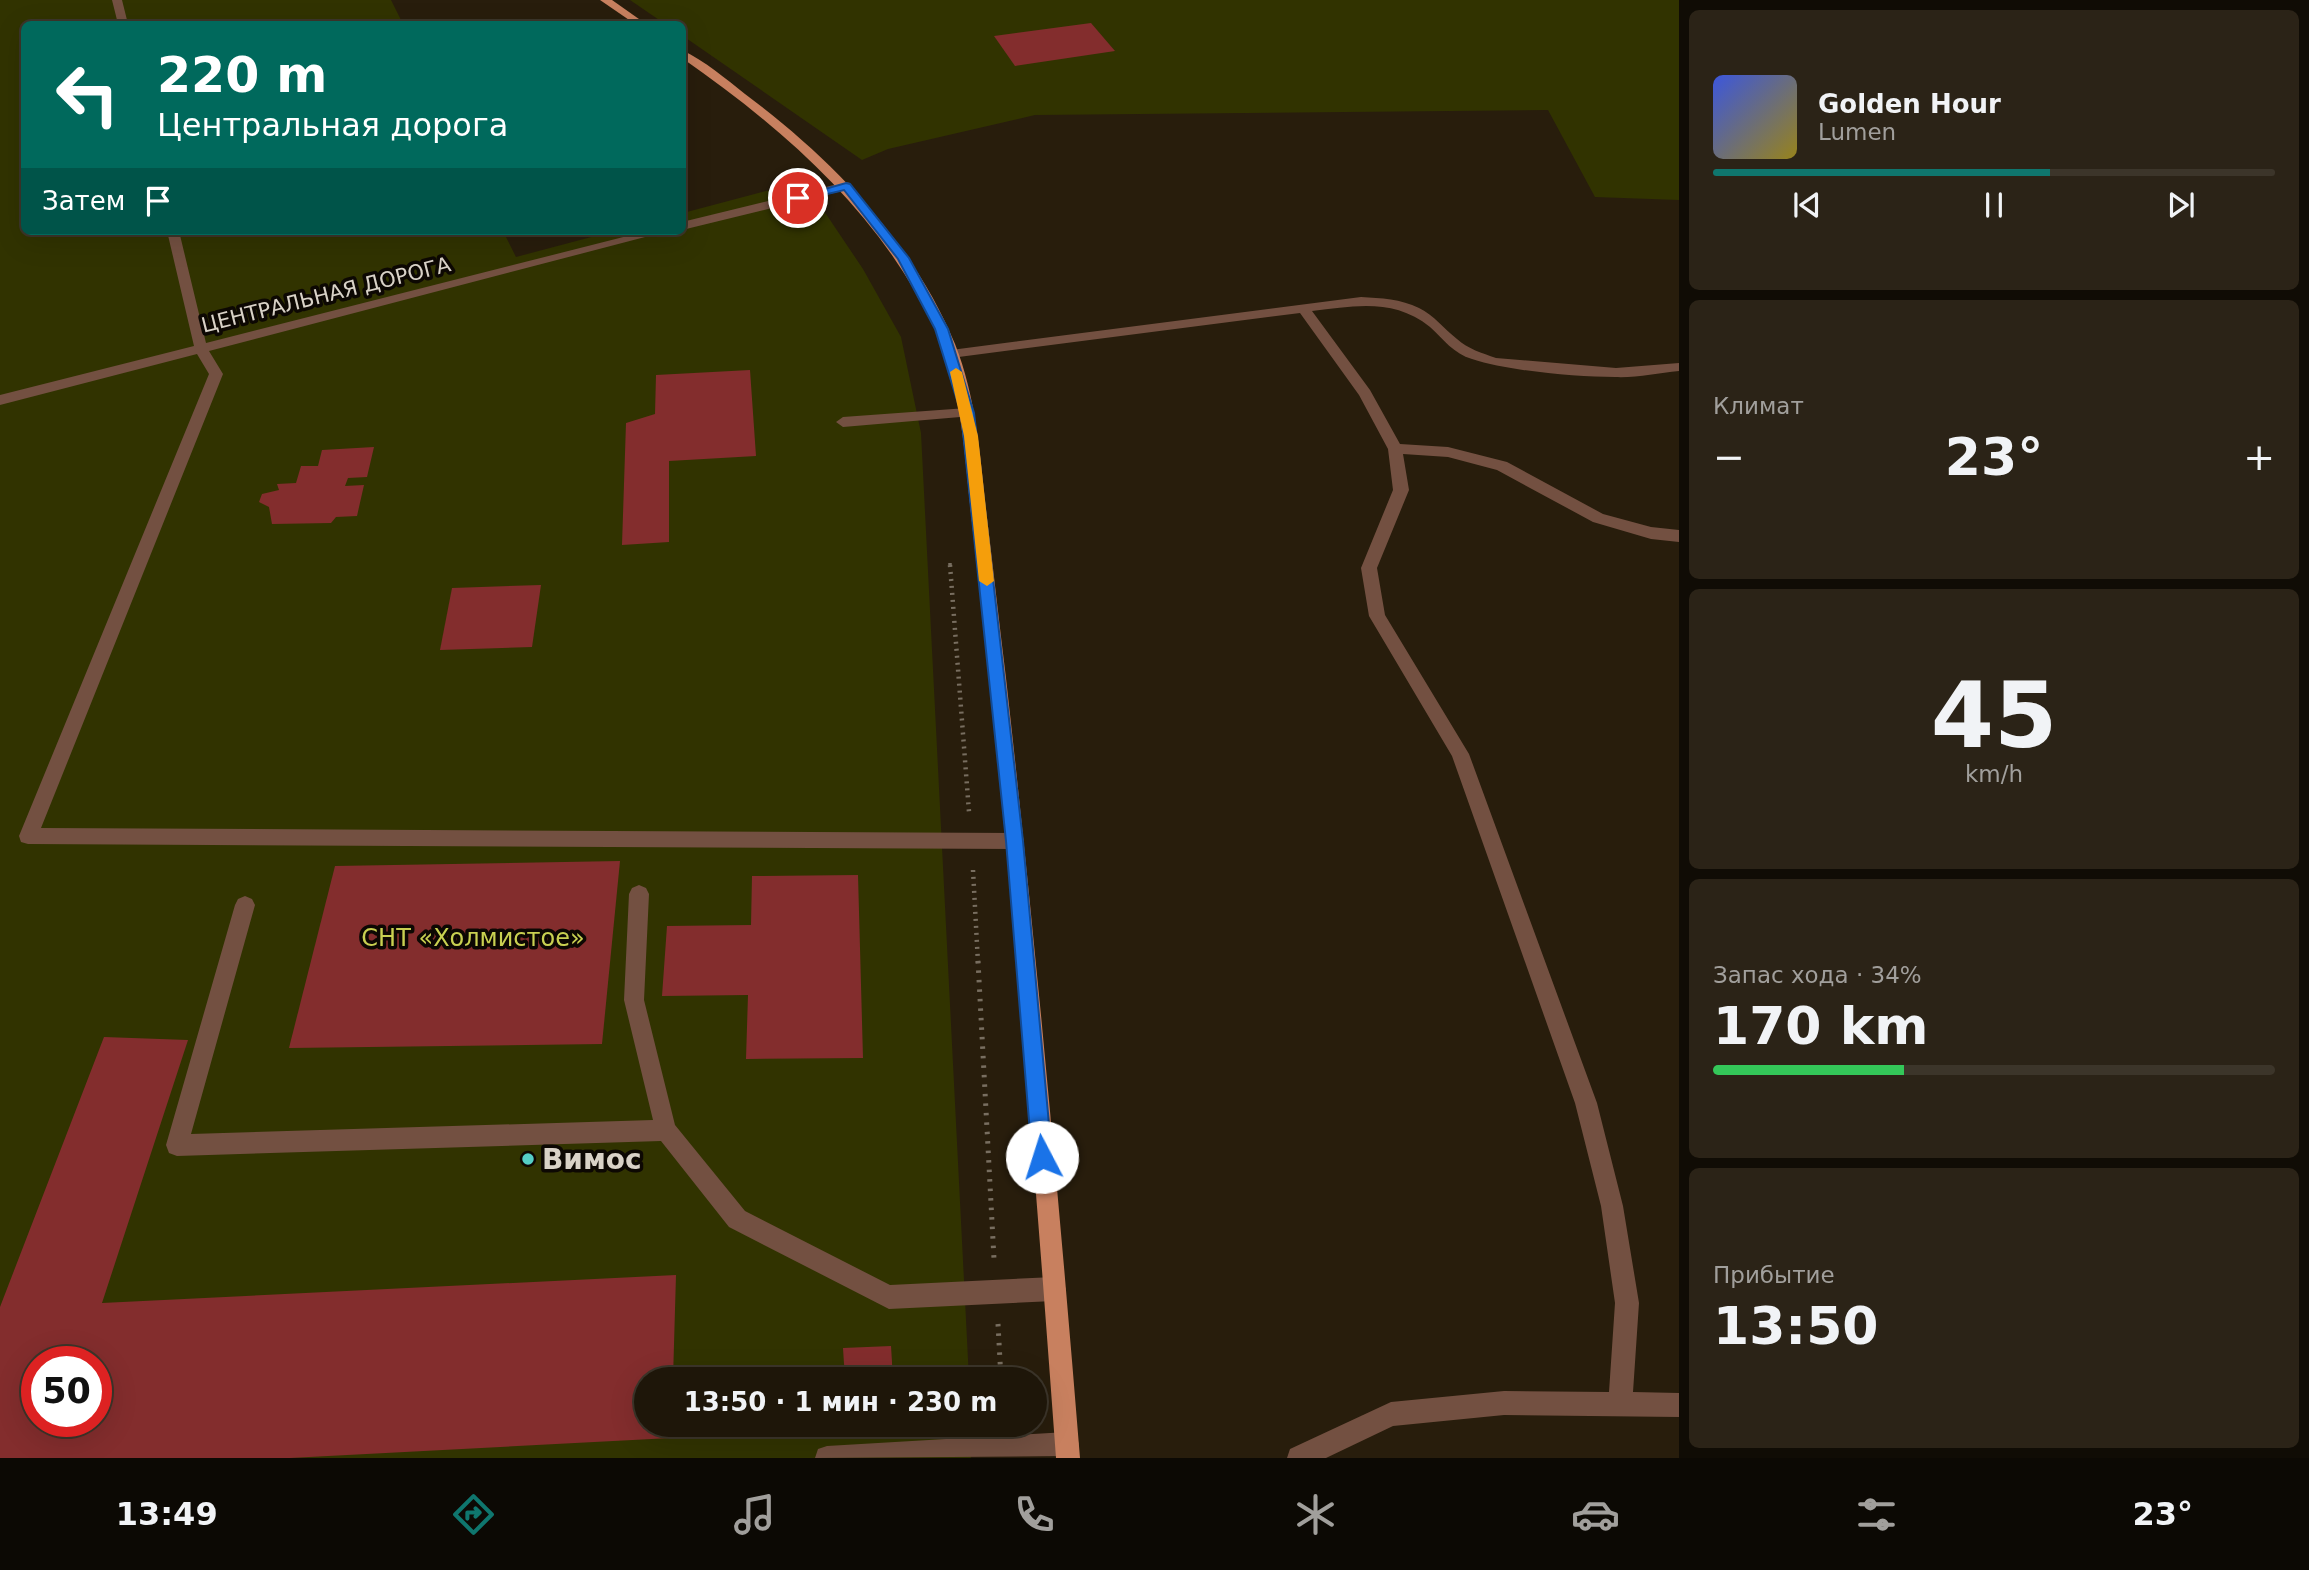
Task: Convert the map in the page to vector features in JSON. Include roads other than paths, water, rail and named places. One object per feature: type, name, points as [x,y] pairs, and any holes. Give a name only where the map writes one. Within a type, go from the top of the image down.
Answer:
[{"type":"main road","points":[[605,0],[636,21]]},
{"type":"main road","points":[[686,55],[721,78],[785,130],[846,186],[903,258],[942,329],[951,354],[967,413],[1015,841],[1067,1451]]},
{"type":"street","points":[[117,0],[122,21]]},
{"type":"street","points":[[686,225],[846,186]]},
{"type":"street","points":[[174,235],[201,349],[216,374],[28,836],[1015,841]]},
{"type":"street","name":"ЦЕНТРАЛЬНАЯ ДОРОГА","points":[[0,400],[646,235]]},
{"type":"street","points":[[951,354],[1361,301],[1389,302],[1415,311],[1435,325],[1452,343],[1472,355],[1495,362],[1616,373],[1679,367]]},
{"type":"street","points":[[1303,308],[1365,393],[1395,449],[1401,490],[1369,568],[1377,616],[1460,754],[1586,1103],[1612,1206],[1627,1303],[1620,1403]]},
{"type":"street","points":[[842,422],[967,413]]},
{"type":"street","points":[[1395,449],[1448,452],[1502,466],[1598,518],[1651,533],[1679,536]]},
{"type":"street","points":[[639,894],[634,1000],[666,1130],[737,1219],[889,1297],[1054,1289]]},
{"type":"street","points":[[245,905],[177,1145],[666,1130]]},
{"type":"street","points":[[1299,1458],[1391,1414],[1504,1403],[1679,1405]]},
{"type":"street","points":[[827,1458],[1067,1451]]},
{"type":"place","name":"Вимос","points":[[528,1159]]},
{"type":"park label","name":"СНТ «Холмистое»","points":[[473,938]]}]
